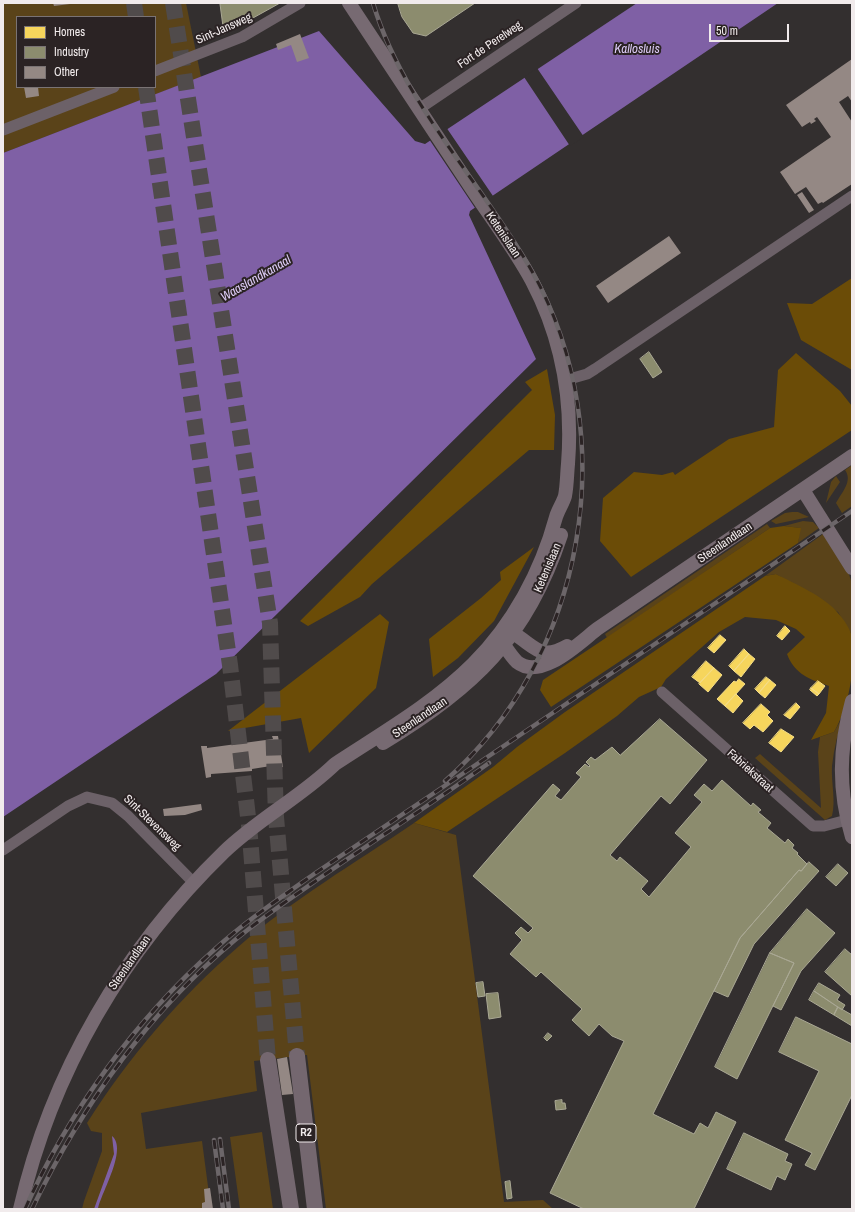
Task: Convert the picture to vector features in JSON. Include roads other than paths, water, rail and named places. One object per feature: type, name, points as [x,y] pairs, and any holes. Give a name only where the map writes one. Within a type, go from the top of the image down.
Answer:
[{"type":"highway","name":"R2","points":[[297,1056],[315,1209]]},
{"type":"highway","name":"R2","points":[[268,1060],[291,1209]]},
{"type":"main road","name":"Ketenislaan","points":[[350,3],[482,204],[511,245],[539,296],[555,338],[566,380],[570,425],[564,498],[567,504],[562,533],[551,564],[536,596],[505,635]]},
{"type":"main road","name":"Steenlandlaan","points":[[505,635],[518,663],[530,666],[545,666],[557,660],[597,629],[852,456]]},
{"type":"main road","points":[[803,490],[852,568]]},
{"type":"main road","name":"Steenlandlaan","points":[[505,635],[537,650],[546,653],[554,653],[597,629]]},
{"type":"main road","name":"Steenlandlaan","points":[[20,1209],[46,1123],[71,1063],[87,1033],[132,958],[194,883],[225,852],[258,823],[323,776],[335,764],[444,689],[505,635]]},
{"type":"main road","points":[[852,701],[842,743],[841,773],[847,820],[852,838]]},
{"type":"street","name":"Sint-Jansweg","points":[[156,71],[242,37],[300,3]]},
{"type":"street","name":"Fort de Perelweg","points":[[419,109],[576,3]]},
{"type":"street","points":[[3,130],[111,88]]},
{"type":"street","points":[[566,380],[582,376],[595,369],[852,196]]},
{"type":"street","name":"Fabriekstraat","points":[[662,692],[814,826],[824,826],[847,820]]},
{"type":"street","name":"Sint-Stevensweg","points":[[3,850],[68,806],[86,797],[112,803],[118,807],[194,883]]},
{"type":"water","points":[[637,3],[778,3],[470,211],[469,215],[536,359],[216,674],[3,817],[3,153],[319,31],[415,141],[425,144]]},
{"type":"water","points":[[112,1136],[116,1142],[117,1151],[115,1161],[98,1209],[94,1209],[114,1154]]},
{"type":"tunnel","points":[[134,3],[136,16]]},
{"type":"tunnel","points":[[173,3],[270,623],[276,817],[297,1056]]},
{"type":"tunnel","points":[[146,88],[230,665],[249,825],[268,1060]]},
{"type":"railway","points":[[373,3],[386,40],[403,75],[423,109],[513,239],[533,273],[561,337],[577,404],[582,473],[576,542],[559,609],[531,672],[493,730],[445,781]]},
{"type":"railway","points":[[25,1209],[62,1137],[83,1102],[106,1069],[158,1006],[215,949],[263,910],[314,874],[852,511]]},
{"type":"railway","points":[[32,1209],[72,1134],[119,1064],[145,1030],[173,998],[203,968],[235,940],[270,913],[489,763]]},
{"type":"railway","points":[[220,1139],[229,1209]]},
{"type":"railway","points":[[214,1140],[223,1209]]},
{"type":"water label","name":"Kallosluis","points":[[637,50]]},
{"type":"water label","name":"Waaslandkanaal","points":[[256,279]]}]
